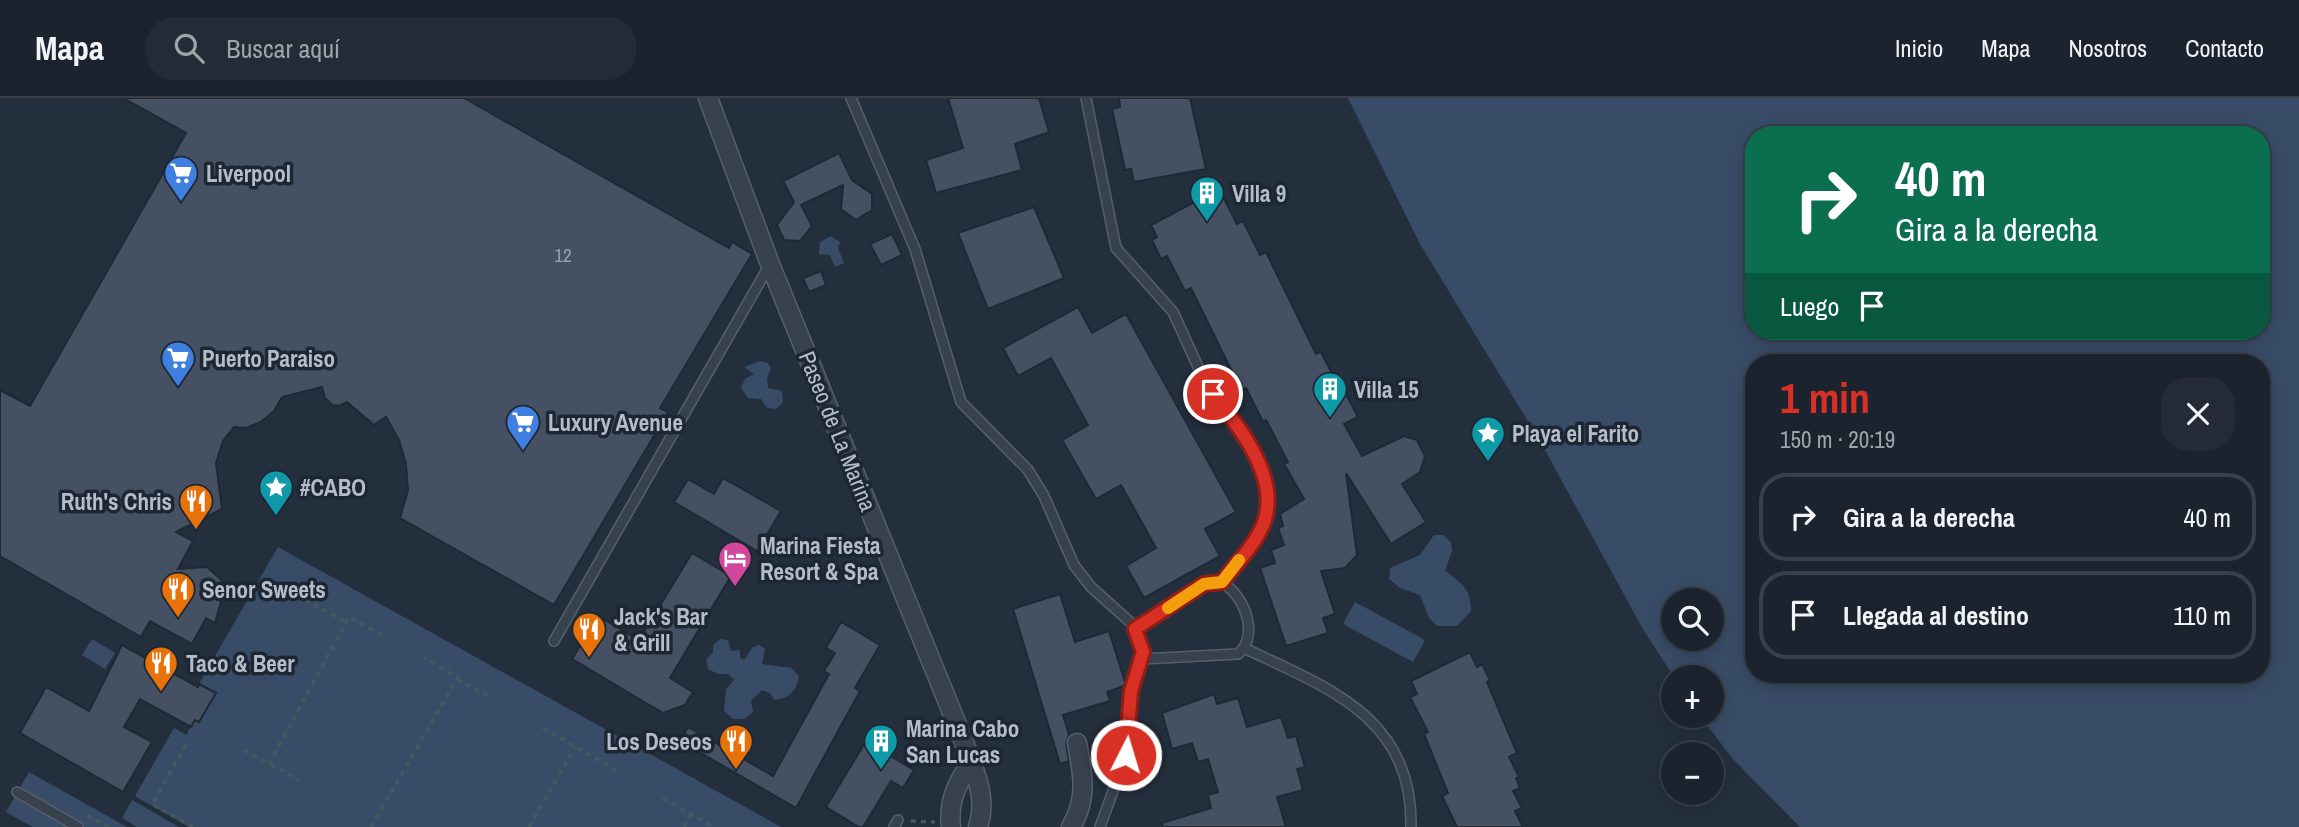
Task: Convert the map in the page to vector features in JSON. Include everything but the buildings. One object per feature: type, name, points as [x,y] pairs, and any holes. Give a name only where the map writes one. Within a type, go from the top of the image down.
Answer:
[{"type":"street","name":"Paseo de La Marina","points":[[708,98],[770,264],[972,763],[982,799],[978,827]]},
{"type":"street","points":[[1071,827],[1084,790],[1077,743]]},
{"type":"street","points":[[951,825],[954,794],[960,777],[972,763]]},
{"type":"lane","points":[[851,98],[915,249],[961,402],[1028,470],[1040,487],[1074,565],[1091,587],[1135,629],[1143,645],[1142,659],[1131,691],[1126,755],[1100,827]]},
{"type":"lane","points":[[1086,98],[1116,248],[1173,312],[1204,380],[1245,436],[1263,479],[1266,500],[1264,523],[1248,550],[1222,582],[1204,584],[1135,629]]},
{"type":"lane","points":[[554,641],[770,264]]},
{"type":"lane","points":[[1142,659],[1238,654],[1244,648],[1248,635],[1245,613],[1235,593],[1222,582]]},
{"type":"lane","points":[[1244,648],[1334,692],[1375,725],[1392,746],[1404,768],[1411,794],[1411,827]]},
{"type":"lane","points":[[17,792],[78,827]]},
{"type":"path","points":[[296,594],[347,622]]},
{"type":"path","points":[[269,764],[349,617],[385,636]]},
{"type":"path","points":[[424,658],[488,696]]},
{"type":"path","points":[[371,827],[457,678]]},
{"type":"path","points":[[543,728],[616,770]]},
{"type":"path","points":[[186,745],[152,804],[193,827]]},
{"type":"path","points":[[529,827],[575,747]]},
{"type":"path","points":[[244,750],[299,780]]},
{"type":"path","points":[[663,798],[714,827]]},
{"type":"path","points":[[684,827],[691,814]]},
{"type":"path","points":[[896,824],[951,825]]},
{"type":"water","points":[[1348,98],[2299,98],[2299,827],[1800,827],[1732,758],[1724,748],[1724,742],[1720,742],[1709,728],[1724,728],[1724,665],[1666,665],[1644,631],[1540,441],[1420,244]]},
{"type":"water","points":[[831,236],[840,242],[838,248],[844,263],[835,267],[830,255],[819,254],[820,242]]},
{"type":"water","points":[[760,361],[768,363],[771,368],[767,379],[768,388],[782,391],[783,402],[776,409],[767,408],[761,399],[748,398],[741,388],[745,379],[754,374],[744,367]]},
{"type":"water","points":[[1434,535],[1443,535],[1451,542],[1452,551],[1445,571],[1461,583],[1469,597],[1471,611],[1457,626],[1437,626],[1429,618],[1420,595],[1400,588],[1389,579],[1390,568],[1420,555]]},
{"type":"water","points":[[278,547],[781,827],[189,827],[135,796],[174,728],[186,735],[195,720],[199,684]]},
{"type":"water","points":[[1355,602],[1425,640],[1413,662],[1343,624]]},
{"type":"water","points":[[92,639],[115,653],[105,669],[82,655]]},
{"type":"water","points":[[720,639],[728,640],[731,651],[740,650],[740,658],[744,660],[753,647],[759,645],[765,649],[762,664],[791,668],[799,676],[794,690],[784,698],[774,700],[770,693],[762,690],[751,701],[753,712],[744,719],[733,719],[724,711],[726,689],[734,680],[728,674],[718,674],[708,669],[706,659],[713,653],[713,645]]},
{"type":"water","points":[[29,772],[127,827],[33,827],[6,812]]},
{"type":"water","points":[[132,800],[179,827],[137,827],[122,818]]},
{"type":"slow traffic","points":[[1168,608],[1204,584],[1222,582],[1239,560]]},
{"type":"place","name":"Liverpool","points":[[181,203]]},
{"type":"place","name":"Villa 9","points":[[1207,223]]},
{"type":"place","name":"Puerto Paraiso","points":[[178,388]]},
{"type":"place","name":"Villa 15","points":[[1330,419]]},
{"type":"place","name":"Luxury Avenue","points":[[523,452]]},
{"type":"place","name":"Playa el Farito","points":[[1488,463]]},
{"type":"place","name":"#CABO","points":[[276,517]]},
{"type":"place","name":"Ruth's Chris","points":[[196,531]]},
{"type":"place","name":"Marina Fiesta Resort & Spa","points":[[735,588]]},
{"type":"place","name":"Senor Sweets","points":[[178,619]]},
{"type":"place","name":"Jack's Bar & Grill","points":[[589,659]]},
{"type":"place","name":"Taco & Beer","points":[[161,693]]},
{"type":"place","name":"Los Deseos","points":[[736,771]]},
{"type":"place","name":"Marina Cabo San Lucas","points":[[881,771]]},
{"type":"route","points":[[1126,755],[1131,691],[1143,652],[1143,645],[1135,629],[1204,584],[1222,582],[1248,550],[1264,523],[1266,500],[1258,465],[1245,436],[1213,394]]}]
